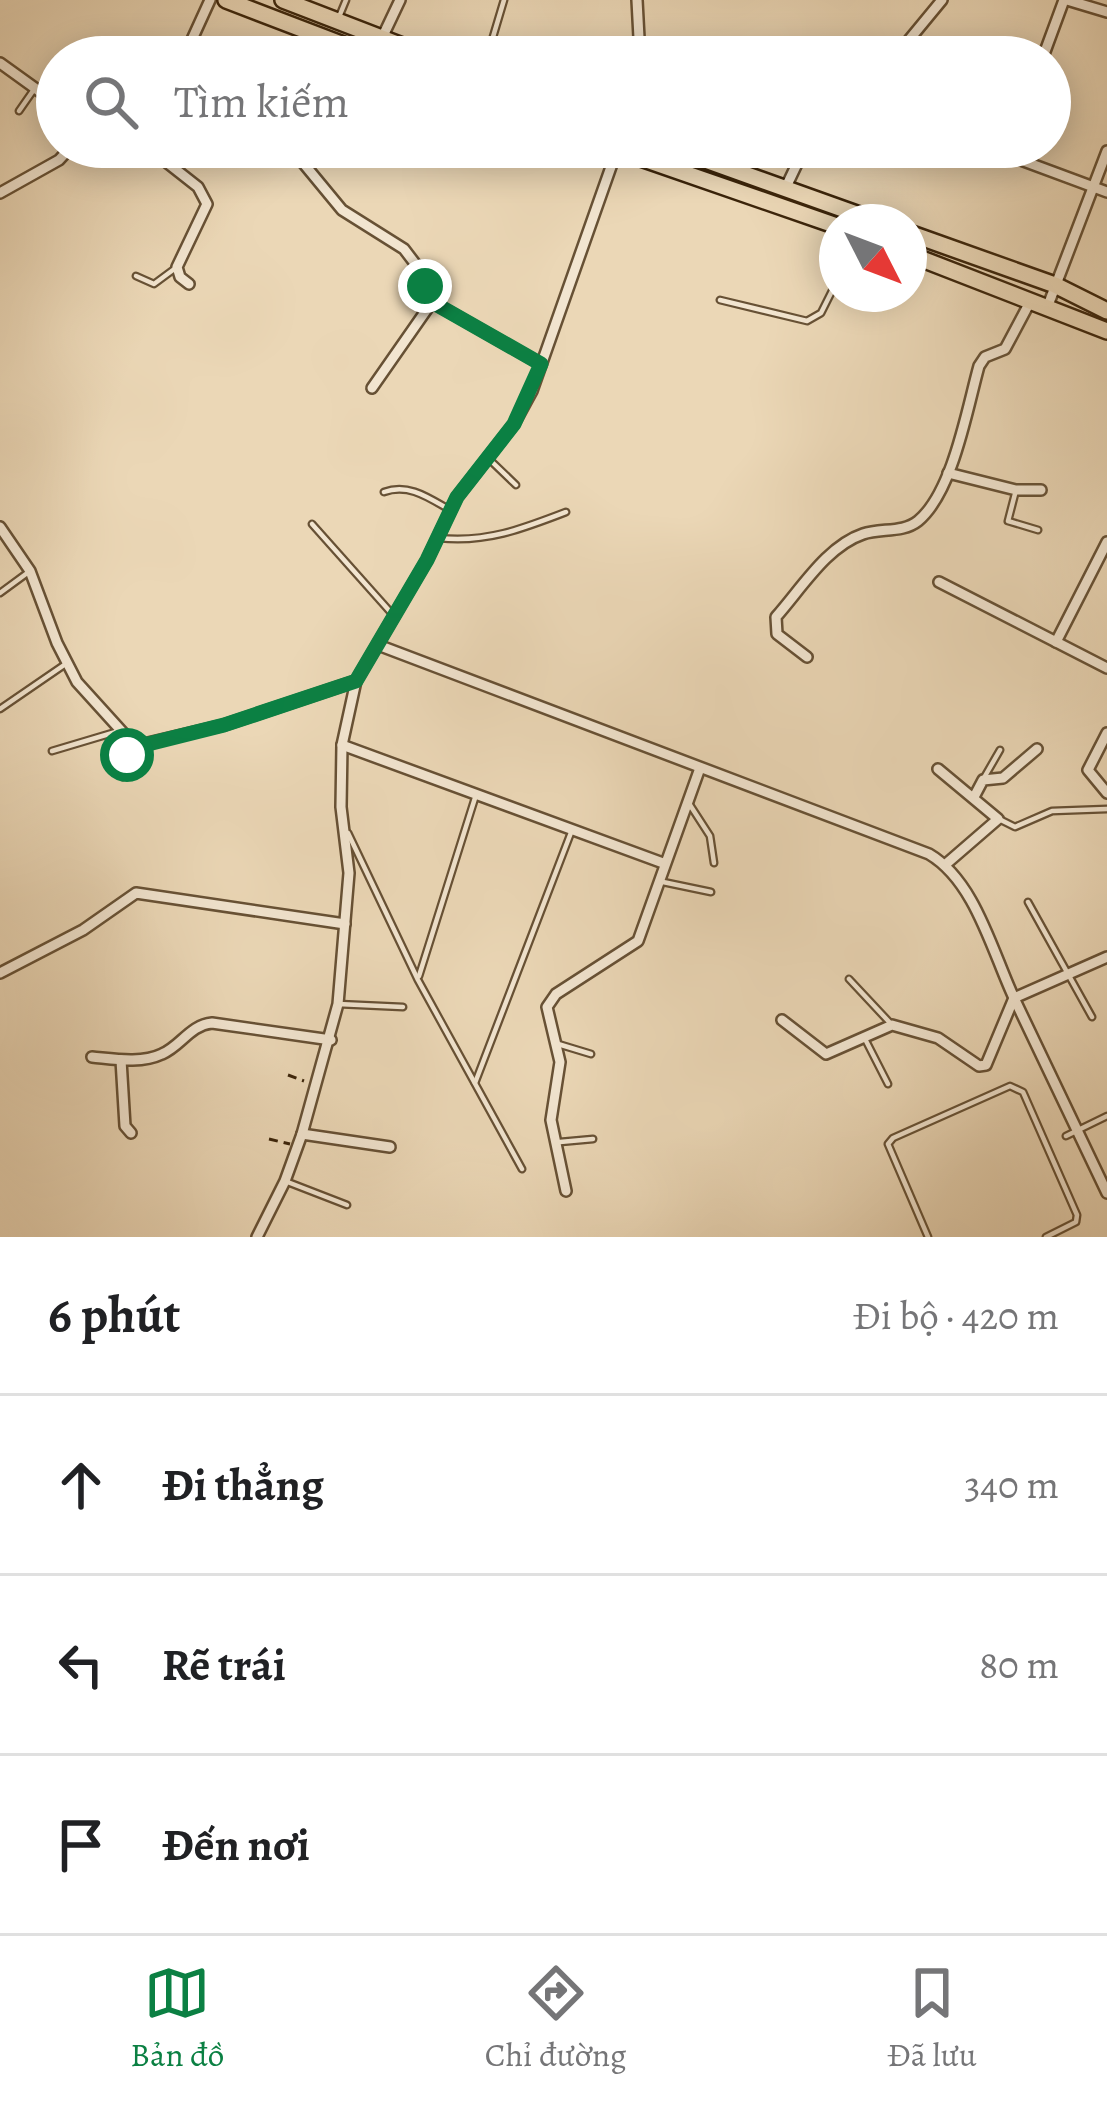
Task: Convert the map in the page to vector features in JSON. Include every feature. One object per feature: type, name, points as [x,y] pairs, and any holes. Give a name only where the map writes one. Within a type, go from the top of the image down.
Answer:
[{"type":"main road","points":[[226,0],[320,36]]},
{"type":"main road","points":[[283,0],[377,36]]},
{"type":"main road","points":[[672,168],[819,220]]},
{"type":"main road","points":[[729,168],[827,204]]},
{"type":"main road","points":[[927,239],[1054,285],[1107,311]]},
{"type":"main road","points":[[927,261],[1107,331]]},
{"type":"street","points":[[194,36],[210,0]]},
{"type":"street","points":[[383,36],[400,0]]},
{"type":"street","points":[[637,0],[639,36]]},
{"type":"street","points":[[912,36],[942,0]]},
{"type":"street","points":[[1051,36],[1065,0],[1107,13]]},
{"type":"street","points":[[0,64],[35,88]]},
{"type":"street","points":[[1047,308],[1107,151]]},
{"type":"street","points":[[0,193],[44,168]]},
{"type":"street","points":[[174,168],[198,188],[206,203],[177,268],[189,284]]},
{"type":"street","points":[[307,168],[342,210],[404,249],[420,270],[432,302],[541,364]]},
{"type":"street","points":[[257,1237],[285,1181],[331,1040],[338,1004],[349,873],[342,745],[356,681],[450,510],[514,424],[541,364],[608,168]]},
{"type":"street","points":[[786,188],[796,168]]},
{"type":"street","points":[[1043,168],[1107,192]]},
{"type":"street","points":[[372,388],[432,302]]},
{"type":"street","points":[[807,657],[777,634],[776,617],[838,546],[922,518],[948,473],[979,366],[985,357],[1005,349],[1030,302]]},
{"type":"street","points":[[948,473],[1016,490],[1041,490]]},
{"type":"street","points":[[0,526],[30,571],[77,682],[129,743],[140,746],[224,725],[356,681]]},
{"type":"street","points":[[1056,642],[1107,542]]},
{"type":"street","points":[[939,583],[1107,668]]},
{"type":"street","points":[[378,645],[946,864],[961,882],[1071,1133],[1107,1193]]},
{"type":"street","points":[[1107,733],[1088,770],[1107,793]]},
{"type":"street","points":[[342,745],[663,862]]},
{"type":"street","points":[[974,797],[982,781],[1004,778],[1037,749]]},
{"type":"street","points":[[566,1191],[551,1120],[559,1079],[558,1044],[547,1006],[556,994],[638,940],[700,768]]},
{"type":"street","points":[[938,770],[998,819],[946,864]]},
{"type":"street","points":[[0,973],[83,930],[136,893],[345,924]]},
{"type":"street","points":[[782,1020],[826,1054],[892,1024],[938,1037],[979,1066],[986,1065],[1014,998],[1107,957]]},
{"type":"street","points":[[92,1057],[147,1059],[164,1054],[202,1024],[331,1040]]},
{"type":"street","points":[[121,1060],[125,1126],[131,1133]]},
{"type":"street","points":[[299,1140],[390,1147]]},
{"type":"lane","points":[[338,21],[346,0]]},
{"type":"lane","points":[[493,36],[504,0]]},
{"type":"lane","points":[[19,111],[35,88]]},
{"type":"lane","points":[[136,276],[154,284],[177,268]]},
{"type":"lane","points":[[720,300],[807,321],[822,312]]},
{"type":"lane","points":[[488,458],[517,485]]},
{"type":"lane","points":[[384,492],[397,487],[418,492],[450,510]]},
{"type":"lane","points":[[1016,490],[1008,521],[1038,530]]},
{"type":"lane","points":[[437,538],[469,541],[502,536],[566,512]]},
{"type":"lane","points":[[312,524],[394,616]]},
{"type":"lane","points":[[0,593],[30,571]]},
{"type":"lane","points":[[0,709],[67,663]]},
{"type":"lane","points":[[52,752],[119,731]]},
{"type":"lane","points":[[123,777],[127,755],[140,746]]},
{"type":"lane","points":[[982,781],[1000,750]]},
{"type":"lane","points":[[418,980],[477,793]]},
{"type":"lane","points":[[687,800],[714,845],[714,863]]},
{"type":"lane","points":[[998,819],[1015,827],[1052,811],[1107,809]]},
{"type":"lane","points":[[343,823],[418,980],[522,1169]]},
{"type":"lane","points":[[475,1083],[572,830]]},
{"type":"lane","points":[[657,881],[711,892]]},
{"type":"lane","points":[[1028,902],[1093,1017]]},
{"type":"lane","points":[[849,979],[892,1024]]},
{"type":"lane","points":[[338,1004],[403,1007]]},
{"type":"lane","points":[[863,1037],[888,1084]]},
{"type":"lane","points":[[558,1044],[592,1054]]},
{"type":"lane","points":[[928,1237],[889,1151],[893,1138],[1010,1085],[1023,1092],[1077,1215],[1076,1222],[1046,1237]]},
{"type":"lane","points":[[1071,1133],[1107,1116]]},
{"type":"lane","points":[[554,1142],[592,1139]]},
{"type":"lane","points":[[1046,1144],[1055,1140]]},
{"type":"lane","points":[[285,1181],[347,1205]]},
{"type":"path","points":[[288,1075],[317,1085]]},
{"type":"path","points":[[269,1139],[299,1140]]},
{"type":"route","points":[[127,755],[140,746],[224,725],[356,681],[427,560],[457,497],[514,424],[541,364],[432,302],[425,286]]}]
